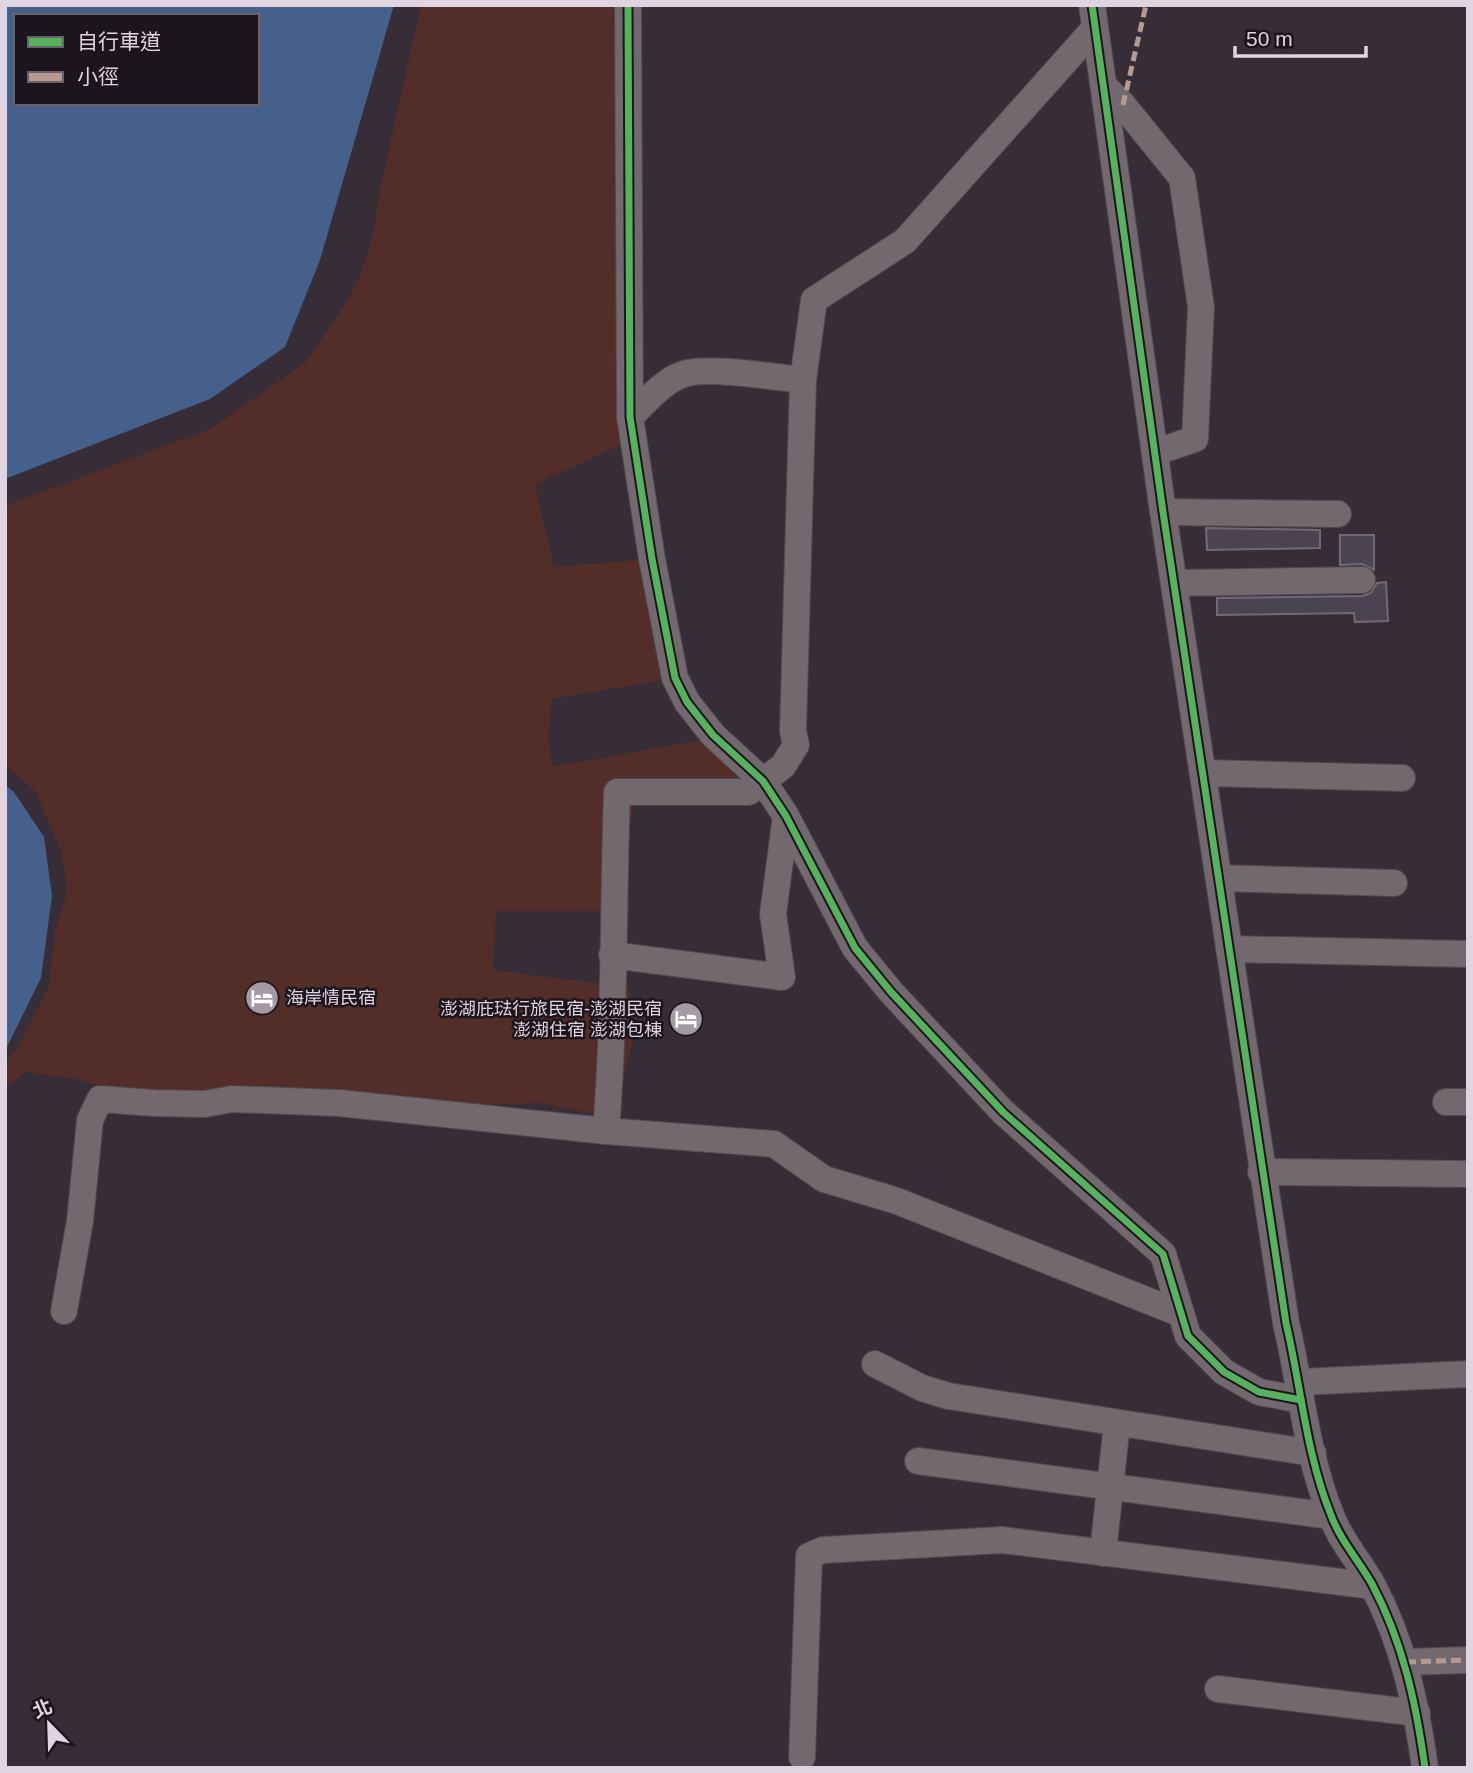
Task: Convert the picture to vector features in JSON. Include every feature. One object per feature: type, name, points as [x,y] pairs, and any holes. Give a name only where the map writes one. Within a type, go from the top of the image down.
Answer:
[{"type":"street","points":[[628,5],[630,417],[652,559],[676,678],[687,702],[713,735],[763,781],[786,816],[855,948],[891,992],[1003,1112],[1163,1254],[1188,1336],[1224,1372],[1259,1392],[1301,1391],[1468,1374]]},
{"type":"street","points":[[1093,17],[1163,512],[1205,773],[1228,949],[1286,1323],[1313,1453],[1331,1516],[1373,1586],[1406,1661],[1425,1768]]},
{"type":"street","points":[[606,1132],[614,1033],[612,955],[617,792],[749,792],[783,766],[796,745],[793,731],[803,380],[814,299],[905,241],[1093,17]]},
{"type":"street","points":[[1105,87],[1182,178],[1193,234],[1201,307],[1195,439],[1156,452]]},
{"type":"street","points":[[630,417],[659,390],[686,373],[747,374],[803,380]]},
{"type":"street","points":[[1163,512],[1338,514]]},
{"type":"street","points":[[1176,583],[1362,580]]},
{"type":"street","points":[[1205,773],[1402,778]]},
{"type":"street","points":[[612,955],[782,977],[773,914],[786,816]]},
{"type":"street","points":[[1219,878],[1394,883]]},
{"type":"street","points":[[1228,949],[1468,954]]},
{"type":"street","points":[[64,1311],[80,1221],[90,1120],[100,1099],[205,1104],[232,1099],[339,1102],[524,1120],[606,1132],[774,1144],[824,1179],[897,1201],[1179,1313]]},
{"type":"street","points":[[1261,1172],[1468,1174]]},
{"type":"street","points":[[875,1364],[922,1388],[948,1396],[1313,1453]]},
{"type":"street","points":[[1103,1553],[1117,1423]]},
{"type":"street","points":[[918,1461],[1331,1516]]},
{"type":"street","points":[[802,1757],[809,1556],[823,1550],[1002,1540],[1373,1586]]},
{"type":"street","points":[[1406,1661],[1468,1660]]},
{"type":"street","points":[[1218,1689],[1417,1713]]},
{"type":"shaded area","points":[[421,5],[627,5],[634,439],[535,484],[554,567],[652,559],[675,678],[552,699],[548,738],[552,767],[706,739],[767,800],[641,800],[633,805],[622,911],[496,911],[493,970],[629,987],[635,1029],[615,1118],[540,1103],[463,1105],[381,1093],[131,1096],[77,1079],[26,1072],[5,1088],[5,1063],[17,1048],[49,986],[55,930],[67,893],[62,853],[35,791],[5,764],[5,506],[210,429],[305,363],[346,303],[359,279],[372,240],[381,185]]},
{"type":"water","points":[[5,5],[394,5],[320,260],[285,347],[210,399],[5,479]]},
{"type":"water","points":[[5,785],[14,792],[44,837],[52,896],[41,978],[5,1051]]},
{"type":"building","points":[[1206,528],[1320,530],[1320,548],[1207,550]]},
{"type":"building","points":[[1340,535],[1374,535],[1374,570],[1362,564],[1340,565]]},
{"type":"building","points":[[1386,582],[1388,621],[1355,622],[1354,613],[1217,615],[1217,598],[1362,596],[1371,593],[1377,583]]},
{"type":"marked path","points":[[1123,105],[1146,5]]},
{"type":"marked path","points":[[1406,1662],[1468,1660]]},
{"type":"cycle path","points":[[628,5],[630,417],[652,559],[675,678],[687,702],[713,735],[763,781],[786,816],[855,948],[891,992],[1003,1112],[1163,1254],[1188,1336],[1224,1372],[1259,1392],[1301,1400]]},
{"type":"cycle path","points":[[1092,5],[1163,512],[1286,1323],[1310,1444],[1323,1492],[1344,1542],[1372,1584],[1392,1628],[1407,1673],[1425,1768]]},
{"type":"place","name":"海岸情民宿","points":[[262,998]]},
{"type":"place","name":"澎湖庇琺行旅民宿-澎湖民宿 澎湖住宿 澎湖包棟","points":[[686,1019]]}]
